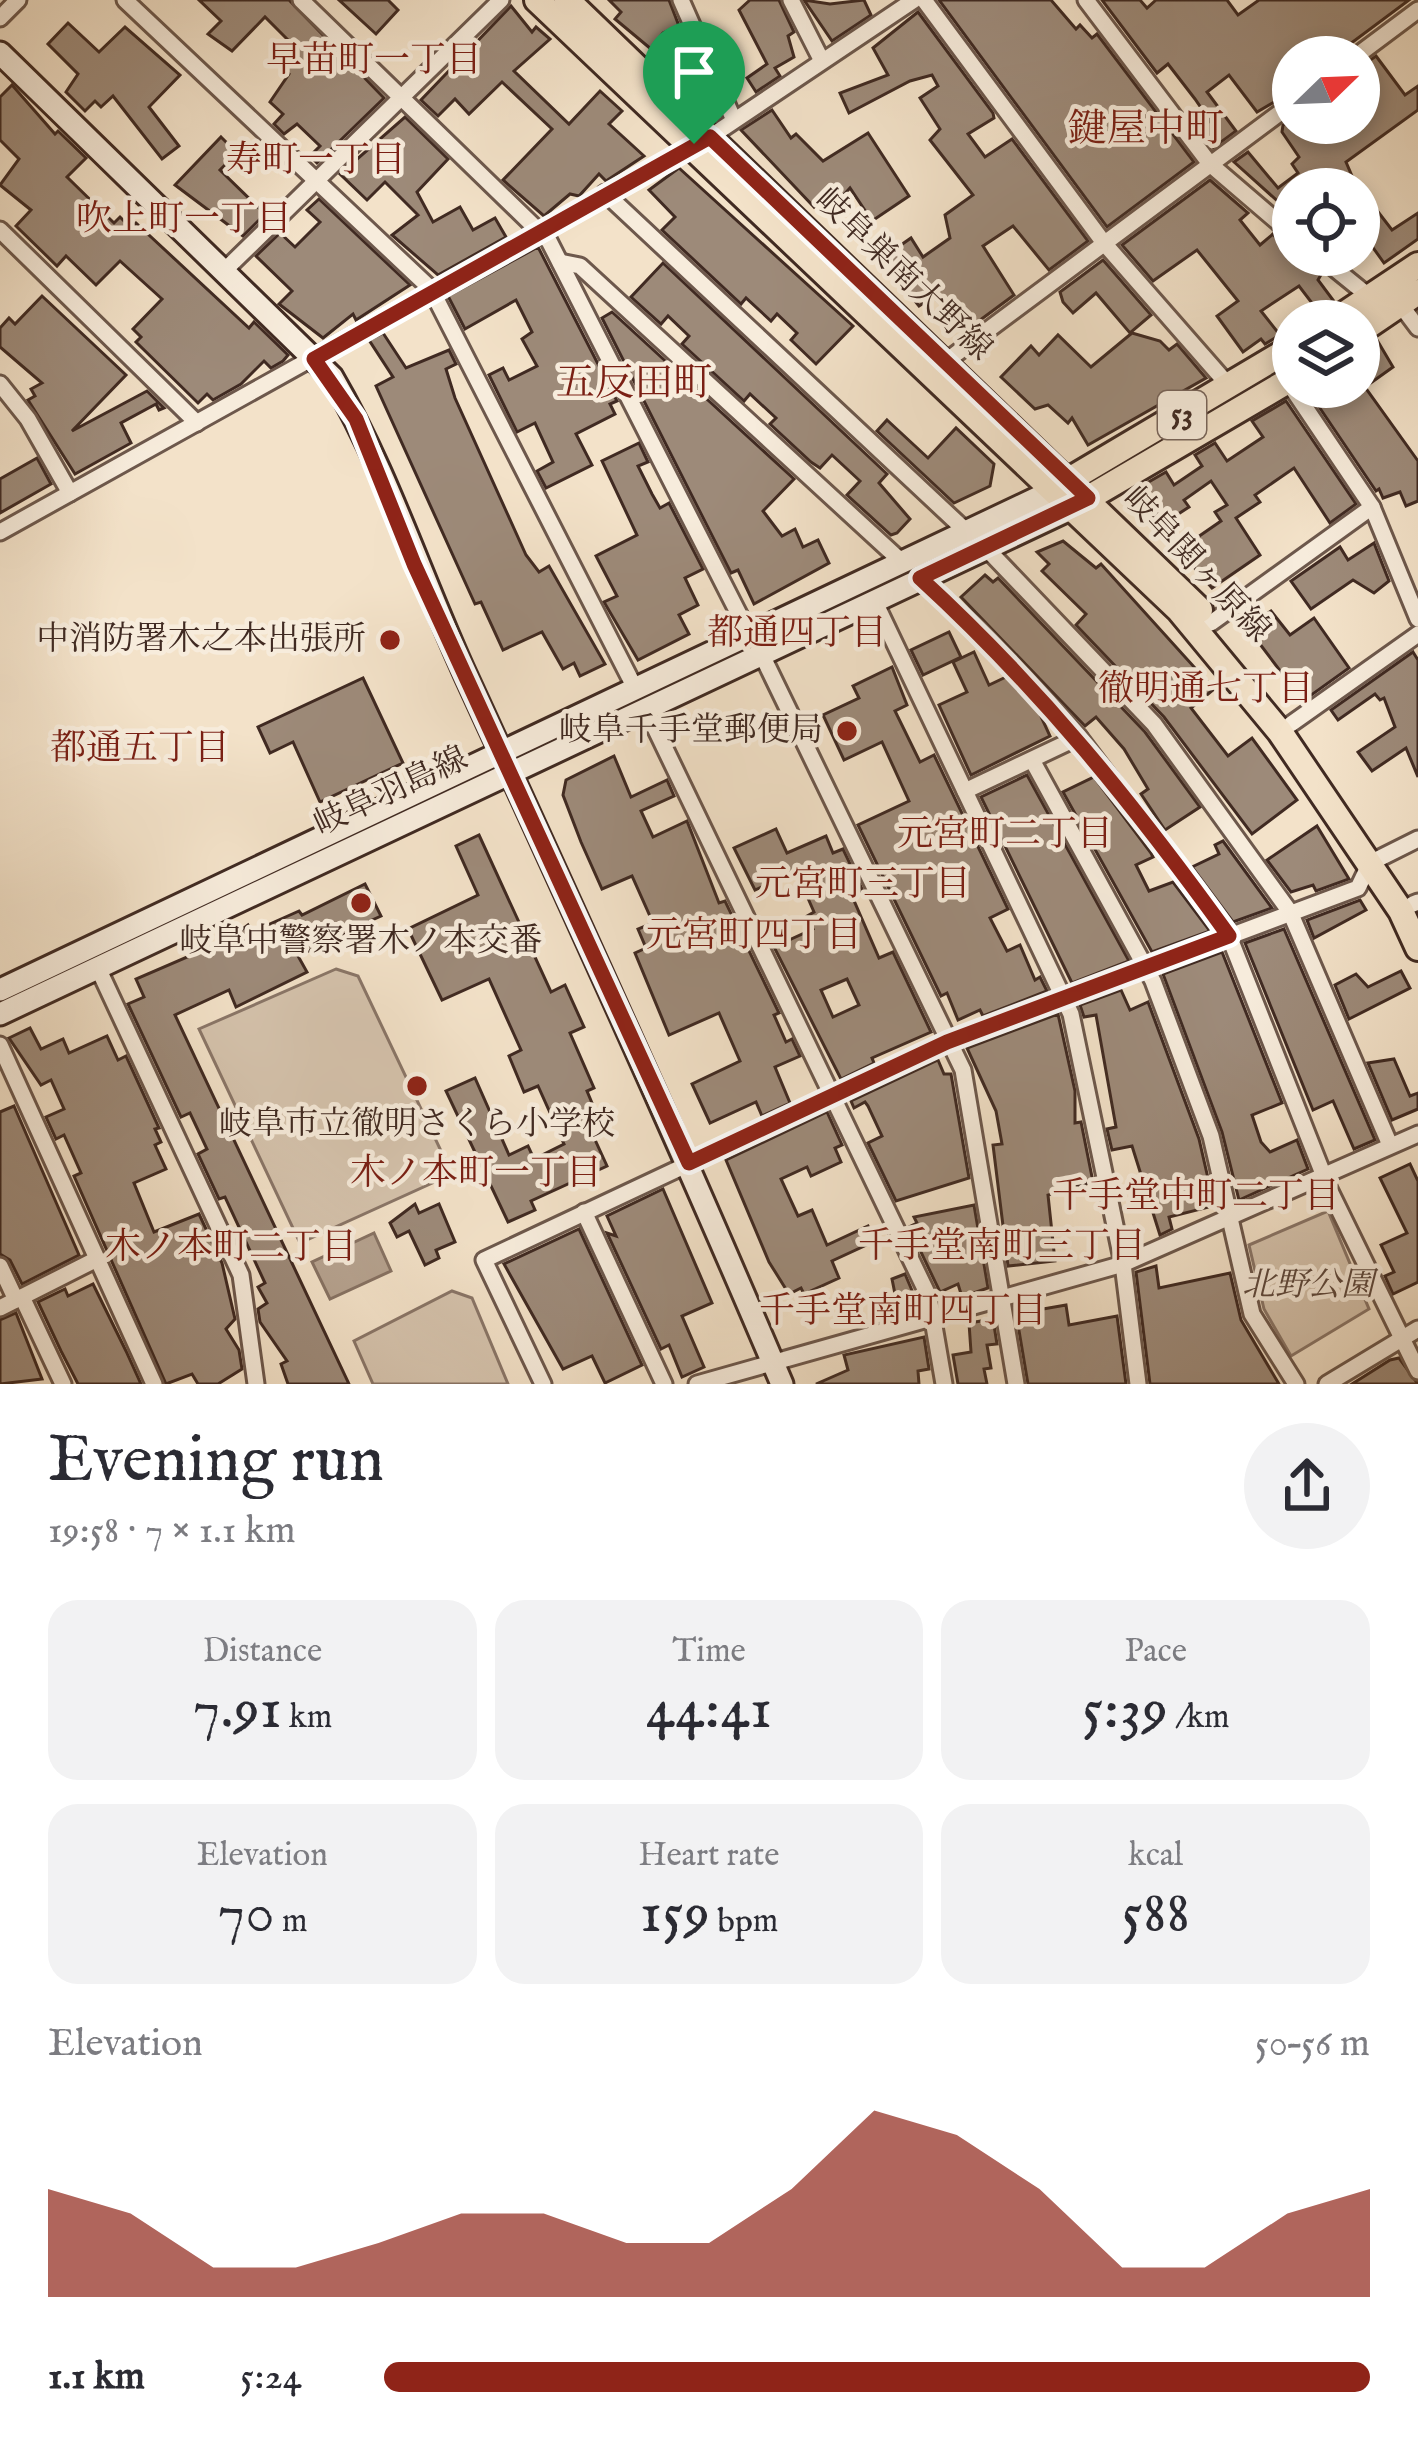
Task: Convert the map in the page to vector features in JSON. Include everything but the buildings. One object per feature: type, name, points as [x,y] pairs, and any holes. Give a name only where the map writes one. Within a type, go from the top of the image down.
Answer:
[{"type":"main road","name":"岐阜巣南大野線","points":[[537,0],[702,140],[944,362],[1070,494]]},
{"type":"main road","name":"岐阜巣南大野線","points":[[567,0],[702,140],[1070,494]]},
{"type":"main road","points":[[0,53],[314,359],[356,419],[414,564],[689,1163],[782,1384]]},
{"type":"main road","points":[[1368,300],[1418,265]]},
{"type":"main road","points":[[1380,318],[1409,298]]},
{"type":"main road","name":"岐阜関ヶ原線","points":[[1070,494],[1272,360]]},
{"type":"main road","name":"岐阜関ヶ原線","points":[[1070,494],[1272,389]]},
{"type":"main road","name":"岐阜関ヶ原線","points":[[1070,494],[1211,623],[1291,724],[1376,859],[1418,948]]},
{"type":"main road","name":"岐阜関ヶ原線","points":[[1070,494],[1224,662],[1416,907]]},
{"type":"main road","name":"岐阜羽島線","points":[[0,1014],[506,762],[755,644],[902,562],[966,531],[1070,494]]},
{"type":"main road","name":"岐阜羽島線","points":[[755,644],[874,600],[985,547],[1070,494]]},
{"type":"main road","name":"岐阜羽島線","points":[[0,990],[506,762]]},
{"type":"street","points":[[0,18],[18,0]]},
{"type":"street","points":[[124,0],[431,290],[640,697],[832,1094],[935,1316],[944,1384]]},
{"type":"street","points":[[301,0],[539,230],[560,262],[755,644],[963,1070],[1016,1384]]},
{"type":"street","points":[[224,272],[501,0]]},
{"type":"street","points":[[681,0],[733,118]]},
{"type":"street","points":[[791,0],[821,59]]},
{"type":"street","points":[[0,532],[702,140],[914,0]]},
{"type":"street","points":[[923,0],[1104,243],[1230,387]]},
{"type":"street","points":[[1086,0],[1210,164],[1272,217]]},
{"type":"street","points":[[1380,38],[1418,10]]},
{"type":"street","points":[[944,362],[1272,118]]},
{"type":"street","points":[[605,193],[966,531]]},
{"type":"street","points":[[0,230],[197,424]]},
{"type":"street","points":[[560,262],[580,266],[902,562]]},
{"type":"street","points":[[1344,276],[1371,298]]},
{"type":"street","points":[[1409,298],[1418,328]]},
{"type":"street","points":[[0,384],[28,418],[70,493]]},
{"type":"street","points":[[1308,408],[1372,507],[1418,619]]},
{"type":"street","points":[[1211,623],[1372,507]]},
{"type":"street","points":[[985,547],[1154,724],[1291,912],[1390,1145]]},
{"type":"street","points":[[920,578],[978,630],[1079,737],[1229,936],[1322,1173],[1418,1372]]},
{"type":"street","points":[[874,600],[1078,1033],[1123,1264],[1138,1384]]},
{"type":"street","points":[[1291,724],[1418,634]]},
{"type":"street","points":[[965,791],[1079,737]]},
{"type":"street","points":[[1032,760],[1146,967],[1197,1092],[1252,1314],[1296,1384]]},
{"type":"street","points":[[543,1384],[484,1260],[947,1042],[1358,888],[1376,859],[1418,839]]},
{"type":"street","points":[[98,968],[241,1275],[256,1384]]},
{"type":"street","points":[[0,1045],[154,1384]]},
{"type":"street","points":[[697,1384],[1123,1264],[1418,1133]]},
{"type":"street","points":[[584,1213],[664,1384]]},
{"type":"street","points":[[0,1308],[97,1259]]},
{"type":"street","points":[[0,1266],[64,1384]]},
{"type":"street","points":[[1327,1384],[1418,1329]]},
{"type":"green space","points":[[336,969],[358,976],[452,1174],[300,1243],[199,1029]]},
{"type":"green space","name":"北野公園","points":[[1328,1211],[1369,1309],[1291,1356],[1264,1309],[1249,1245]]},
{"type":"green space","points":[[452,1291],[472,1298],[508,1384],[373,1384],[354,1341]]},
{"type":"shaded area","points":[[374,1233],[391,1271],[330,1299],[312,1262]]},
{"type":"place","name":"中消防署木之本出張所","points":[[390,640]]},
{"type":"place","name":"岐阜千手堂郵便局","points":[[847,731]]},
{"type":"place","name":"岐阜中警察署木ノ本交番","points":[[361,903]]},
{"type":"place","name":"岐阜市立徹明さくら小学校","points":[[417,1086]]},
{"type":"district","name":"早苗町一丁目","points":[[374,61]]},
{"type":"district","name":"鍵屋中町","points":[[1146,130]]},
{"type":"district","name":"寿町一丁目","points":[[316,161]]},
{"type":"district","name":"吹上町一丁目","points":[[184,220]]},
{"type":"district","name":"五反田町","points":[[634,384]]},
{"type":"district","name":"都通四丁目","points":[[797,634]]},
{"type":"district","name":"徹明通七丁目","points":[[1206,690]]},
{"type":"district","name":"都通五丁目","points":[[140,749]]},
{"type":"district","name":"元宮町二丁目","points":[[1005,835]]},
{"type":"district","name":"元宮町三丁目","points":[[863,885]]},
{"type":"district","name":"元宮町四丁目","points":[[754,936]]},
{"type":"district","name":"木ノ本町一丁目","points":[[476,1174]]},
{"type":"district","name":"千手堂中町二丁目","points":[[1196,1197]]},
{"type":"district","name":"千手堂南町三丁目","points":[[1002,1247]]},
{"type":"district","name":"木ノ本町二丁目","points":[[231,1248]]},
{"type":"district","name":"千手堂南町四丁目","points":[[903,1312]]},
{"type":"route","points":[[710,137],[1088,498],[920,578],[1042,694],[1157,835],[1229,936],[947,1042],[689,1163],[414,564],[356,419],[332,377],[314,359],[694,144],[710,137]]}]
